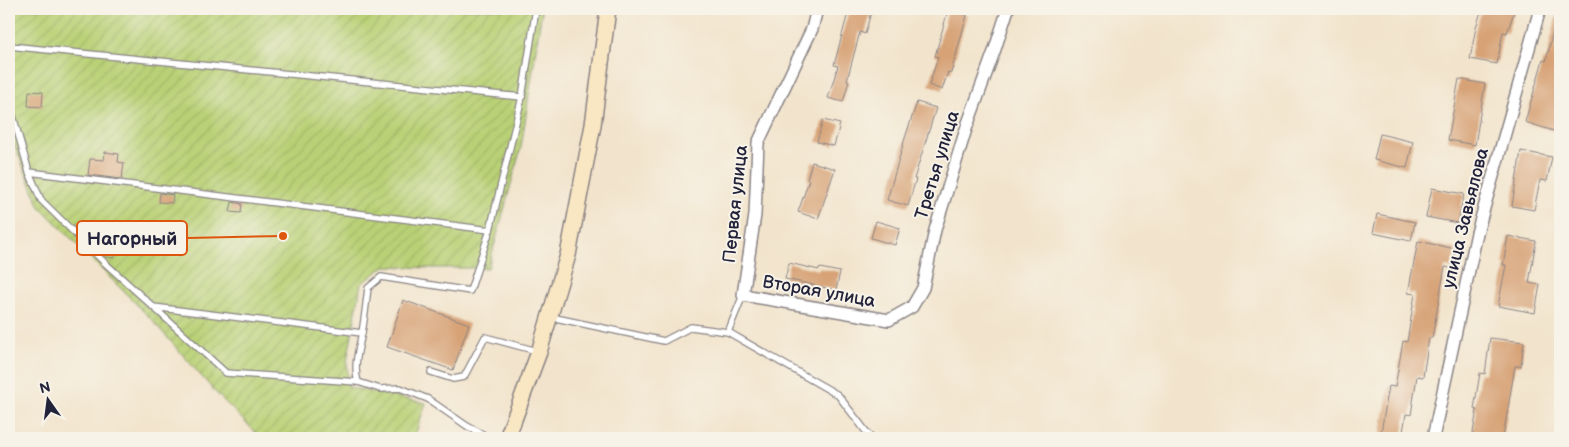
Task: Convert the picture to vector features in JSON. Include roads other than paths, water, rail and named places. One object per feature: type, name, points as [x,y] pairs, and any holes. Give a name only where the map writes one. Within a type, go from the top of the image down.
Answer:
[{"type":"main road","points":[[507,438],[551,317],[568,255],[593,125],[608,9]]},
{"type":"street","name":"Первая улица","points":[[743,296],[755,215],[758,143],[812,29],[817,9]]},
{"type":"street","name":"Третья улица","points":[[890,320],[912,308],[923,288],[935,230],[967,126],[996,50],[1008,9]]},
{"type":"street","name":"улица Завьялова","points":[[1433,438],[1477,233],[1540,9]]},
{"type":"street","name":"Вторая улица","points":[[743,296],[890,320]]},
{"type":"lane","points":[[358,382],[355,374],[356,360],[368,288],[381,277],[470,291],[490,230],[522,98],[536,9]]},
{"type":"lane","points":[[9,46],[522,98]]},
{"type":"lane","points":[[9,102],[29,172],[42,200],[105,263],[226,373],[358,382],[380,388],[400,388],[428,399],[467,426],[490,438]]},
{"type":"lane","points":[[29,172],[490,230]]},
{"type":"lane","points":[[728,332],[743,296]]},
{"type":"lane","points":[[154,307],[362,333]]},
{"type":"lane","points":[[551,317],[664,341],[691,327],[728,332],[838,395],[870,438]]},
{"type":"lane","points":[[431,372],[453,379],[464,377],[485,337],[539,352]]},
{"type":"place","name":"Нагорный","points":[[283,236]]}]
